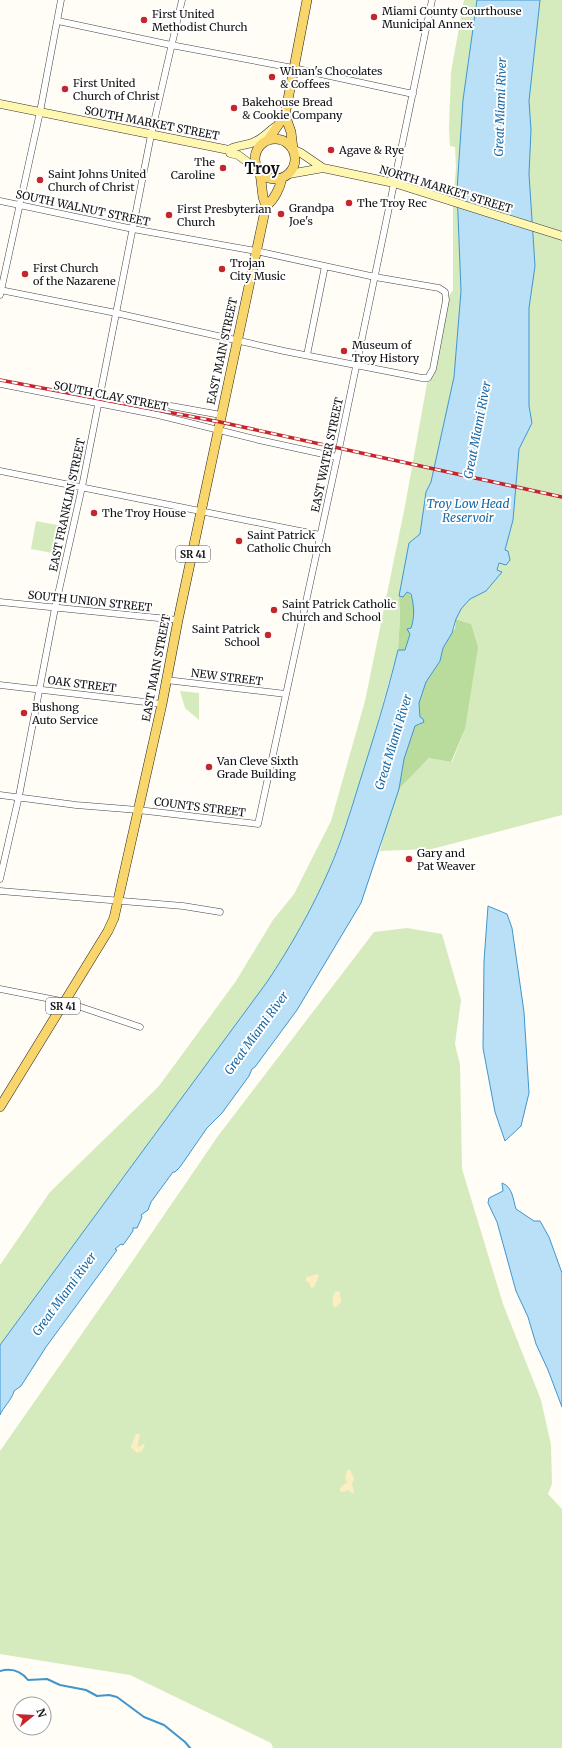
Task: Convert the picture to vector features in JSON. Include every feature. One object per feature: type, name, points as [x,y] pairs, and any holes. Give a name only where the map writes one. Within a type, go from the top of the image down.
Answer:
[{"type":"main road","points":[[285,114],[295,148],[295,163],[266,206],[255,155],[285,114],[307,0]]},
{"type":"main road","name":"SOUTH MARKET STREET","points":[[0,104],[229,150]]},
{"type":"main road","points":[[249,144],[264,136],[279,124]]},
{"type":"main road","points":[[299,174],[284,179],[271,179],[238,155],[230,153],[229,150],[232,147],[257,144],[273,139],[284,141],[323,168]]},
{"type":"main road","points":[[284,179],[323,168]]},
{"type":"main road","name":"NORTH MARKET STREET","points":[[323,168],[394,183],[562,236]]},
{"type":"main road","name":"EAST MAIN STREET","points":[[0,1107],[66,1002],[108,931],[118,902],[162,704],[178,620],[266,206]]},
{"type":"street","points":[[61,0],[40,112],[0,292],[116,314],[355,365]]},
{"type":"street","name":"EAST FRANKLIN STREET","points":[[0,879],[19,796],[55,608],[82,487],[97,403],[151,135],[182,0]]},
{"type":"street","name":"EAST WATER STREET","points":[[258,824],[337,457],[432,0]]},
{"type":"street","points":[[58,21],[171,45],[293,68],[413,94]]},
{"type":"street","name":"SOUTH WALNUT STREET","points":[[0,201],[133,230],[256,251],[375,277],[439,288],[444,292],[446,300],[433,369],[428,378],[355,365]]},
{"type":"street","points":[[307,355],[325,266]]},
{"type":"street","name":"SOUTH CLAY STREET","points":[[0,384],[218,429],[259,440],[337,457]]},
{"type":"street","name":"SOUTH CLAY STREET","points":[[171,406],[221,415]]},
{"type":"street","points":[[0,471],[202,510],[320,535]]},
{"type":"street","name":"SOUTH UNION STREET","points":[[0,602],[178,620]]},
{"type":"street","name":"NEW STREET","points":[[166,680],[286,694]]},
{"type":"street","name":"OAK STREET","points":[[0,685],[162,704]]},
{"type":"street","name":"COUNTS STREET","points":[[0,795],[19,796],[76,805],[138,810],[258,824]]},
{"type":"street","points":[[0,891],[118,902],[183,906],[220,912]]},
{"type":"street","points":[[0,989],[66,1002],[140,1027]]},
{"type":"green space","points":[[464,0],[477,0],[463,100],[457,190],[461,291],[454,377],[431,482],[426,492],[420,534],[409,543],[399,596],[400,617],[398,650],[370,749],[343,833],[329,870],[312,906],[291,944],[267,982],[0,1345],[0,1265],[50,1192],[159,1086],[236,981],[273,920],[294,894],[331,821],[365,701],[405,506],[428,378],[433,369],[446,300],[453,290],[453,202],[456,168],[455,147],[450,146],[449,128],[451,72]]},
{"type":"green space","points":[[540,0],[562,0],[562,815],[432,849],[380,851],[386,826],[399,789],[429,758],[452,762],[465,729],[471,624],[456,619],[461,608],[470,599],[486,591],[501,572],[497,570],[505,550],[513,520],[519,449],[532,423],[529,406],[529,308],[535,266],[529,174],[531,130],[529,101]]},
{"type":"green space","points":[[36,521],[62,526],[57,554],[31,549]]},
{"type":"green space","points":[[407,592],[414,603],[413,620],[405,650],[398,650],[400,617],[399,596],[403,597]]},
{"type":"green space","points":[[456,619],[471,624],[478,647],[465,729],[451,762],[429,758],[399,789],[404,759],[415,726],[421,724],[419,703],[426,682],[440,661],[443,648],[455,628]]},
{"type":"green space","points":[[180,691],[199,693],[199,720],[185,708]]},
{"type":"green space","points":[[407,928],[442,934],[461,1000],[455,1044],[460,1065],[462,1169],[503,1304],[541,1400],[551,1445],[552,1484],[548,1494],[562,1509],[562,1748],[273,1748],[271,1743],[130,1675],[0,1654],[0,1451],[218,1136],[374,932]]},
{"type":"sand","points":[[318,1274],[319,1276],[314,1287],[311,1288],[309,1283],[306,1281],[306,1277]]},
{"type":"sand","points":[[336,1291],[340,1292],[341,1302],[335,1308],[332,1300]]},
{"type":"sand","points":[[136,1434],[139,1434],[140,1436],[137,1446],[139,1447],[143,1444],[145,1445],[142,1451],[137,1453],[131,1446]]},
{"type":"sand","points":[[347,1470],[350,1470],[354,1478],[352,1485],[354,1490],[353,1494],[348,1490],[343,1492],[340,1491],[340,1488],[347,1482],[345,1478]]},
{"type":"water","points":[[477,0],[540,0],[529,101],[531,130],[529,174],[535,266],[529,308],[529,406],[532,423],[519,449],[513,520],[505,550],[508,551],[510,560],[506,565],[499,563],[497,570],[502,572],[486,591],[470,599],[461,609],[452,633],[443,648],[440,661],[426,682],[419,703],[420,717],[424,722],[415,726],[404,759],[399,789],[361,903],[297,1010],[252,1069],[249,1076],[222,1113],[207,1128],[180,1167],[173,1172],[151,1202],[148,1210],[141,1215],[142,1217],[137,1228],[133,1228],[133,1231],[123,1245],[121,1244],[115,1249],[117,1250],[46,1347],[21,1386],[14,1391],[12,1397],[0,1415],[0,1345],[267,982],[293,941],[316,899],[345,828],[380,717],[398,650],[405,650],[410,634],[407,629],[411,628],[414,615],[411,594],[407,592],[403,597],[399,596],[409,543],[420,534],[426,492],[431,482],[454,377],[461,291],[457,190],[463,100]]},
{"type":"water","points":[[488,906],[507,914],[512,928],[524,1012],[529,1093],[521,1126],[505,1141],[495,1112],[483,1048],[484,961]]},
{"type":"water","points":[[502,1183],[508,1187],[516,1209],[534,1221],[540,1221],[549,1237],[562,1273],[562,1407],[536,1344],[528,1317],[516,1291],[497,1222],[488,1203],[489,1198],[503,1191]]},
{"type":"waterway","points":[[0,1671],[12,1670],[19,1672],[28,1680],[47,1679],[60,1685],[86,1690],[97,1696],[109,1695],[117,1697],[144,1717],[164,1725],[190,1748]]},
{"type":"railway","points":[[0,380],[220,422],[562,497]]},
{"type":"place","name":"Miami County Courthouse Municipal Annex","points":[[374,17]]},
{"type":"place","name":"First United Methodist Church","points":[[144,20]]},
{"type":"place","name":"Winan's Chocolates & Coffees","points":[[272,77]]},
{"type":"place","name":"First United Church of Christ","points":[[65,89]]},
{"type":"place","name":"Bakehouse Bread & Cookie Company","points":[[234,108]]},
{"type":"place","name":"Agave & Rye","points":[[331,150]]},
{"type":"place","name":"The Caroline","points":[[223,168]]},
{"type":"place","name":"Saint Johns United Church of Christ","points":[[40,180]]},
{"type":"place","name":"The Troy Rec","points":[[349,203]]},
{"type":"place","name":"Grandpa Joe's","points":[[281,214]]},
{"type":"place","name":"First Presbyterian Church","points":[[169,215]]},
{"type":"place","name":"Trojan City Music","points":[[222,269]]},
{"type":"place","name":"First Church of the Nazarene","points":[[25,274]]},
{"type":"place","name":"Museum of Troy History","points":[[344,351]]},
{"type":"place","name":"The Troy House","points":[[94,513]]},
{"type":"place","name":"Saint Patrick Catholic Church","points":[[239,541]]},
{"type":"place","name":"Saint Patrick Catholic Church and School","points":[[274,610]]},
{"type":"place","name":"Saint Patrick School","points":[[268,635]]},
{"type":"place","name":"Bushong Auto Service","points":[[24,713]]},
{"type":"place","name":"Van Cleve Sixth Grade Building","points":[[209,767]]},
{"type":"place","name":"Gary and Pat Weaver","points":[[409,859]]},
{"type":"district","name":"Troy","points":[[262,168]]},
{"type":"water label","name":"Great Miami River","points":[[500,107]]},
{"type":"water label","name":"Great Miami River","points":[[477,430]]},
{"type":"water label","name":"Troy Low Head Reservoir","points":[[468,510]]},
{"type":"water label","name":"Great Miami River","points":[[393,742]]},
{"type":"water label","name":"Great Miami River","points":[[256,1033]]},
{"type":"water label","name":"Great Miami River","points":[[64,1294]]}]
